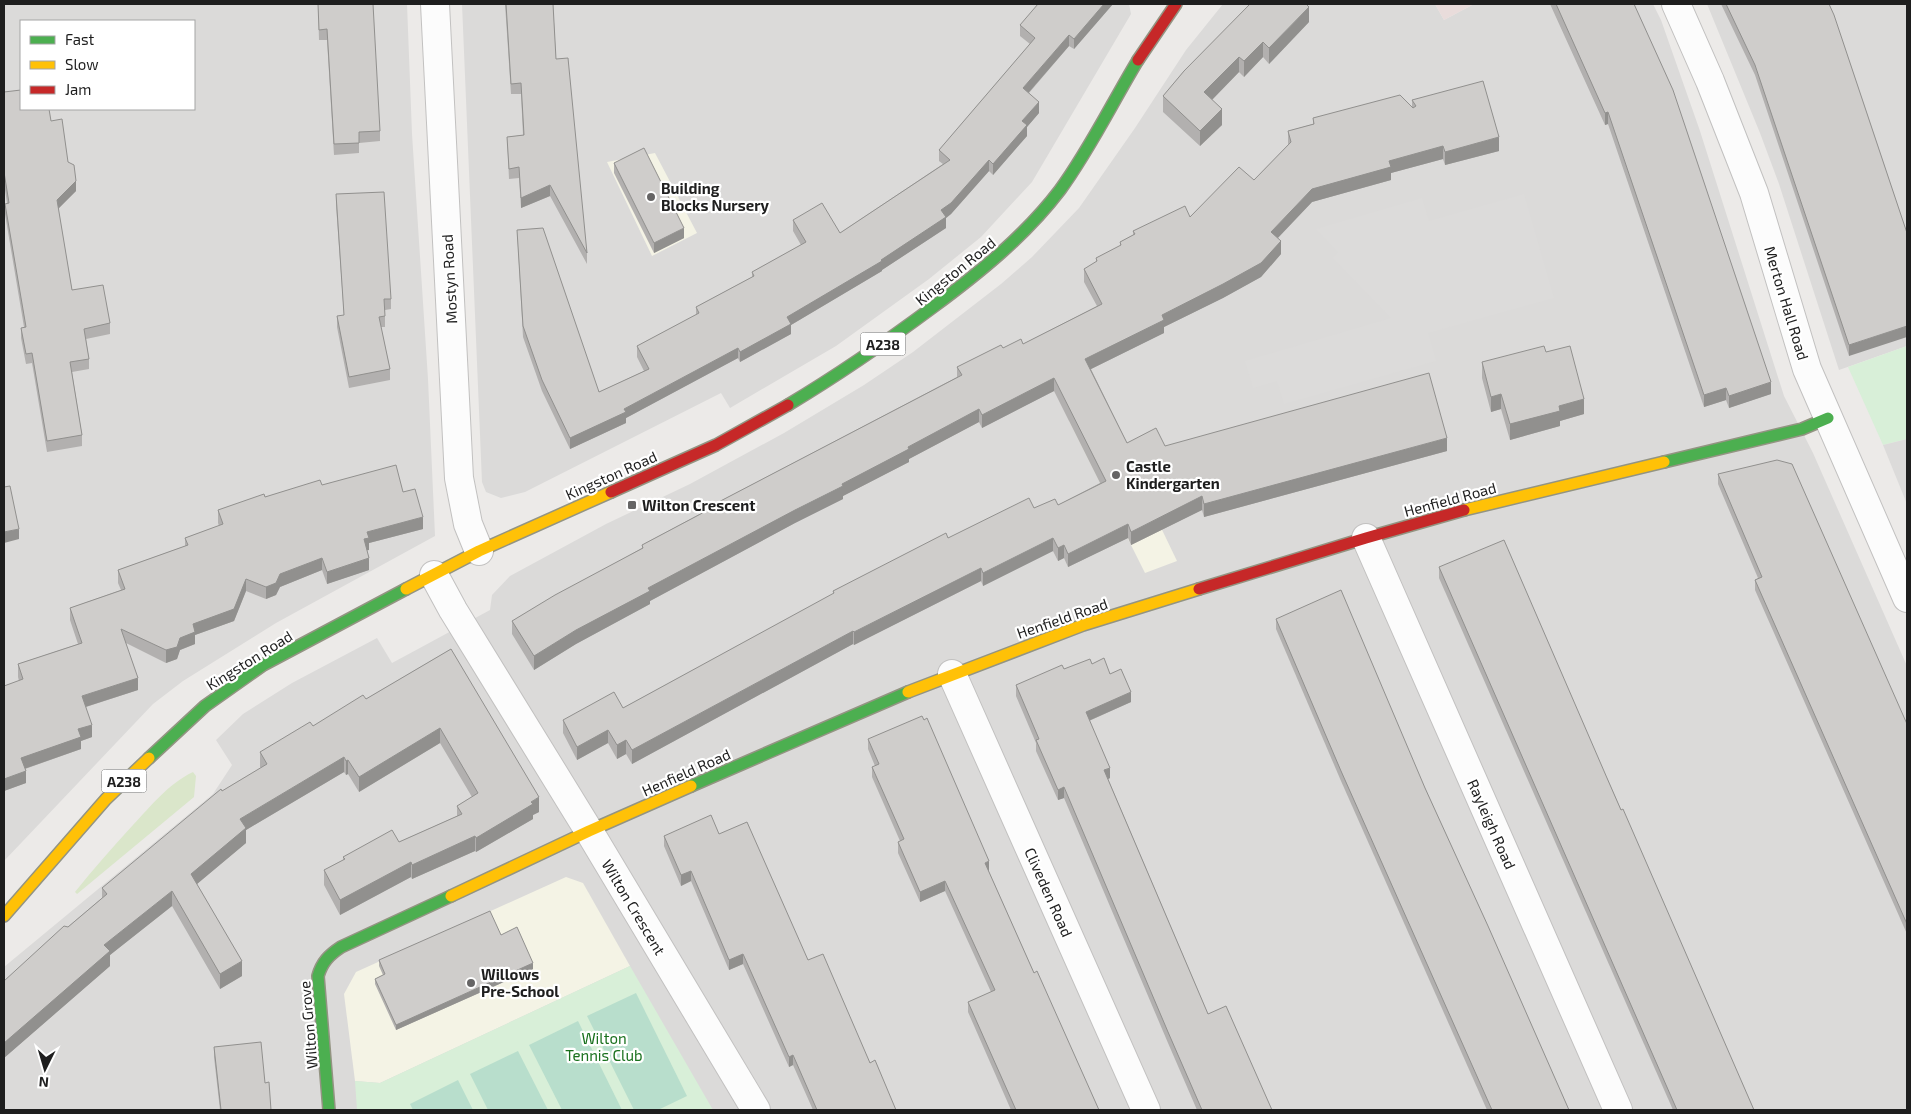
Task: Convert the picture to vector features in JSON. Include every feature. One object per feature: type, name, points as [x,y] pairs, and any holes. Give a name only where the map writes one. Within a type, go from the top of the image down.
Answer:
[{"type":"street","name":"Mostyn Road","points":[[435,4],[459,478],[468,524],[479,551]]},
{"type":"street","name":"Kingston Road","points":[[4,916],[106,799],[205,706],[263,665],[479,551],[716,445],[752,426],[835,376],[900,332],[956,290],[1005,250],[1046,206],[1104,122],[1138,60],[1176,4]]},
{"type":"street","name":"Merton Hall Road","points":[[1676,4],[1710,81],[1754,193],[1807,369],[1907,598]]},
{"type":"street","name":"Henfield Road","points":[[340,947],[589,831],[895,697],[1083,625],[1366,538],[1488,503],[1802,429],[1828,418]]},
{"type":"street","name":"Rayleigh Road","points":[[1366,538],[1618,1110]]},
{"type":"street","name":"Wilton Crescent","points":[[434,575],[453,610],[589,831],[756,1110]]},
{"type":"street","name":"Cliveden Road","points":[[952,674],[1146,1110]]},
{"type":"street","name":"Wilton Grove","points":[[330,1110],[318,976],[321,964],[329,954],[340,947]]},
{"type":"shaded area","points":[[4,4],[407,4],[412,134],[428,379],[435,536],[276,623],[183,681],[153,704],[4,861]]},
{"type":"shaded area","points":[[462,4],[1129,4],[1131,14],[1032,182],[981,237],[929,279],[836,346],[730,408],[721,393],[525,492],[501,498],[486,492],[482,482]]},
{"type":"shaded area","points":[[1223,4],[1435,4],[1444,20],[1474,4],[1653,4],[1661,20],[1700,131],[1784,396],[1813,453],[1907,666],[1907,1110],[4,1110],[4,967],[213,794],[232,765],[216,740],[243,714],[292,683],[377,638],[392,663],[418,649],[490,610],[492,595],[510,576],[606,524],[690,484],[784,433],[864,385],[913,352],[1001,284],[1032,257],[1079,208],[1135,128],[1186,50]]},
{"type":"shaded area","points":[[1435,4],[1474,4],[1444,20]]},
{"type":"shaded area","points":[[1707,4],[1907,4],[1907,346],[1839,370],[1779,184]]},
{"type":"shaded area","name":"Building Blocks Nursery","points":[[655,153],[697,233],[652,256],[607,162]]},
{"type":"shaded area","points":[[1524,194],[1554,298],[1428,333],[1436,361],[1284,404],[1277,381],[1253,388],[1245,361],[1391,318],[1333,258],[1338,252],[1316,229],[1422,198],[1429,221]]},
{"type":"shaded area","name":"Castle Kindergarten","points":[[1102,405],[1177,561],[1145,573],[1069,421]]},
{"type":"shaded area","points":[[1907,439],[1907,504],[1883,445]]},
{"type":"shaded area","name":"Willows Pre-School","points":[[566,877],[583,883],[630,966],[380,1083],[355,1081],[344,994],[356,972]]},
{"type":"green space","points":[[1907,346],[1907,439],[1883,445],[1848,367]]},
{"type":"green space","points":[[193,772],[196,776],[194,797],[77,894],[75,892],[89,875],[153,803],[168,789]]},
{"type":"green space","name":"Wilton Tennis Club","points":[[630,966],[713,1110],[357,1110],[355,1081],[380,1083]]},
{"type":"green space","points":[[636,993],[687,1096],[658,1110],[634,1110],[587,1016]]},
{"type":"green space","points":[[578,1021],[622,1110],[562,1110],[529,1045]]},
{"type":"green space","points":[[518,1051],[548,1110],[488,1110],[470,1074]]},
{"type":"green space","points":[[458,1080],[473,1110],[413,1110],[410,1104]]},
{"type":"building","points":[[318,4],[373,4],[380,131],[359,132],[359,143],[334,144],[327,29],[319,30]]},
{"type":"building","points":[[506,4],[553,4],[556,59],[568,58],[587,253],[550,185],[521,198],[519,167],[509,169],[507,137],[524,135],[521,83],[511,84]]},
{"type":"building","points":[[1038,4],[1104,4],[1074,39],[1069,35],[1023,88],[1039,102],[1022,121],[1027,125],[993,164],[989,160],[951,203],[941,210],[946,217],[882,261],[787,317],[791,324],[740,352],[738,348],[624,409],[626,412],[570,438],[542,380],[523,326],[517,230],[543,228],[599,392],[649,369],[637,346],[699,313],[696,307],[754,276],[752,272],[806,242],[793,220],[822,203],[840,233],[950,160],[939,150],[1035,38],[1020,25]]},
{"type":"building","points":[[1250,4],[1306,4],[1309,7],[1269,48],[1263,42],[1244,61],[1239,57],[1204,92],[1222,109],[1200,131],[1163,96],[1184,71]]},
{"type":"building","points":[[1556,4],[1634,4],[1673,90],[1771,382],[1729,396],[1726,388],[1704,395],[1608,112],[1605,113]]},
{"type":"building","points":[[1726,4],[1829,4],[1907,233],[1907,326],[1849,345],[1755,65]]},
{"type":"building","points":[[1483,81],[1499,137],[1445,152],[1443,146],[1389,161],[1391,167],[1312,189],[1271,232],[1281,241],[1261,263],[1162,315],[1164,320],[1085,359],[1127,443],[1156,428],[1165,446],[1429,373],[1447,438],[1204,504],[1202,496],[1131,532],[1128,524],[1068,554],[1064,545],[1058,548],[1053,538],[983,573],[981,568],[853,631],[632,750],[626,740],[617,745],[608,730],[577,747],[563,720],[614,692],[623,708],[834,593],[833,591],[946,533],[948,538],[1029,498],[1034,508],[1055,499],[1058,505],[1106,481],[1054,378],[982,415],[979,409],[842,484],[843,486],[648,588],[650,591],[576,630],[534,656],[512,621],[555,595],[643,548],[642,545],[710,509],[709,507],[962,375],[957,367],[1001,345],[1003,348],[1021,339],[1023,344],[1102,304],[1084,269],[1097,261],[1096,258],[1121,245],[1120,242],[1135,234],[1133,231],[1185,206],[1190,217],[1239,167],[1254,180],[1291,142],[1288,131],[1314,124],[1313,118],[1400,95],[1413,108],[1416,106],[1412,100]]},
{"type":"building","points":[[20,90],[20,110],[49,110],[51,121],[62,119],[68,162],[74,165],[76,181],[57,200],[72,290],[103,285],[110,323],[84,329],[89,359],[70,362],[82,435],[47,441],[32,353],[26,354],[21,328],[26,327],[5,204],[9,203],[4,172],[4,92]]},
{"type":"building","name":"Building Blocks Nursery","points":[[644,148],[684,228],[654,243],[614,163]]},
{"type":"building","points":[[384,192],[391,299],[384,299],[385,316],[379,317],[390,369],[349,377],[337,316],[344,315],[336,194]]},
{"type":"building","points":[[1544,346],[1546,352],[1570,346],[1584,399],[1559,406],[1560,411],[1510,424],[1501,394],[1491,397],[1482,362]]},
{"type":"building","points":[[1777,460],[1792,464],[1907,724],[1907,924],[1755,580],[1762,577],[1718,474]]},
{"type":"building","points":[[396,465],[403,492],[415,489],[423,517],[367,532],[369,538],[364,539],[369,558],[327,572],[322,558],[280,574],[276,583],[266,587],[246,579],[234,609],[193,624],[195,632],[180,638],[177,647],[166,650],[121,629],[138,678],[82,696],[92,725],[78,729],[81,737],[21,758],[26,771],[4,779],[4,686],[23,679],[18,664],[82,643],[70,608],[125,589],[118,570],[188,545],[185,538],[223,524],[218,510],[264,494],[265,497],[320,480],[322,485]]},
{"type":"building","points":[[10,486],[19,529],[4,532],[4,487]]},
{"type":"building","points":[[1504,540],[1754,1110],[1677,1110],[1439,567]]},
{"type":"building","points":[[1341,590],[1425,788],[1569,1110],[1492,1110],[1341,771],[1276,619]]},
{"type":"building","points":[[451,649],[539,797],[531,802],[533,804],[476,838],[475,836],[412,865],[411,862],[340,900],[324,870],[345,859],[343,857],[392,830],[399,842],[462,814],[457,806],[478,793],[440,728],[359,777],[344,757],[240,819],[246,828],[191,874],[242,961],[220,974],[172,891],[104,945],[110,951],[4,1043],[4,981],[64,926],[68,927],[107,894],[102,888],[221,789],[222,791],[267,764],[260,752],[310,722],[313,726],[363,695],[366,699]]},
{"type":"building","points":[[1104,658],[1110,674],[1121,669],[1131,692],[1086,712],[1110,768],[1104,770],[1208,1014],[1226,1006],[1272,1110],[1202,1110],[1064,787],[1058,790],[1036,740],[1039,739],[1016,685],[1062,665],[1064,669],[1090,659],[1092,664]]},
{"type":"building","points":[[922,716],[924,720],[927,718],[989,861],[985,863],[1034,973],[1037,971],[1099,1110],[1016,1110],[968,1002],[995,990],[945,881],[920,892],[898,842],[904,839],[872,767],[879,764],[868,739]]},
{"type":"building","points":[[711,815],[719,834],[747,822],[808,960],[823,954],[870,1063],[875,1060],[896,1110],[817,1110],[793,1055],[789,1057],[743,954],[729,960],[691,871],[681,875],[664,836]]},
{"type":"building","points":[[490,911],[501,935],[517,927],[533,963],[396,1025],[375,979],[385,974],[379,960]]},
{"type":"building","points":[[261,1042],[265,1083],[269,1082],[271,1110],[221,1110],[214,1047]]},
{"type":"traffic: fast","points":[[788,405],[843,370],[915,320],[967,281],[1017,238],[1046,207],[1071,174],[1138,60]]},
{"type":"traffic: fast","points":[[1664,462],[1802,429],[1828,418]]},
{"type":"traffic: fast","points":[[149,758],[205,706],[263,665],[406,589]]},
{"type":"traffic: fast","points":[[691,786],[908,692]]},
{"type":"traffic: fast","points":[[329,1110],[318,976],[324,963],[341,947],[451,896]]},
{"type":"traffic: slow","points":[[1464,510],[1664,462]]},
{"type":"traffic: slow","points":[[406,589],[479,551],[611,492]]},
{"type":"traffic: slow","points":[[908,692],[1083,625],[1199,589]]},
{"type":"traffic: slow","points":[[4,916],[106,799],[149,758]]},
{"type":"traffic: slow","points":[[451,896],[589,831],[691,786]]},
{"type":"traffic: jam","points":[[1138,60],[1176,4]]},
{"type":"traffic: jam","points":[[611,492],[716,445],[788,405]]},
{"type":"traffic: jam","points":[[1199,589],[1464,510]]},
{"type":"place","name":"Building Blocks Nursery","points":[[651,197]]},
{"type":"place","name":"Castle Kindergarten","points":[[1116,475]]},
{"type":"place","name":"Wilton Crescent","points":[[632,505]]},
{"type":"place","name":"Willows Pre-School","points":[[471,983]]}]
